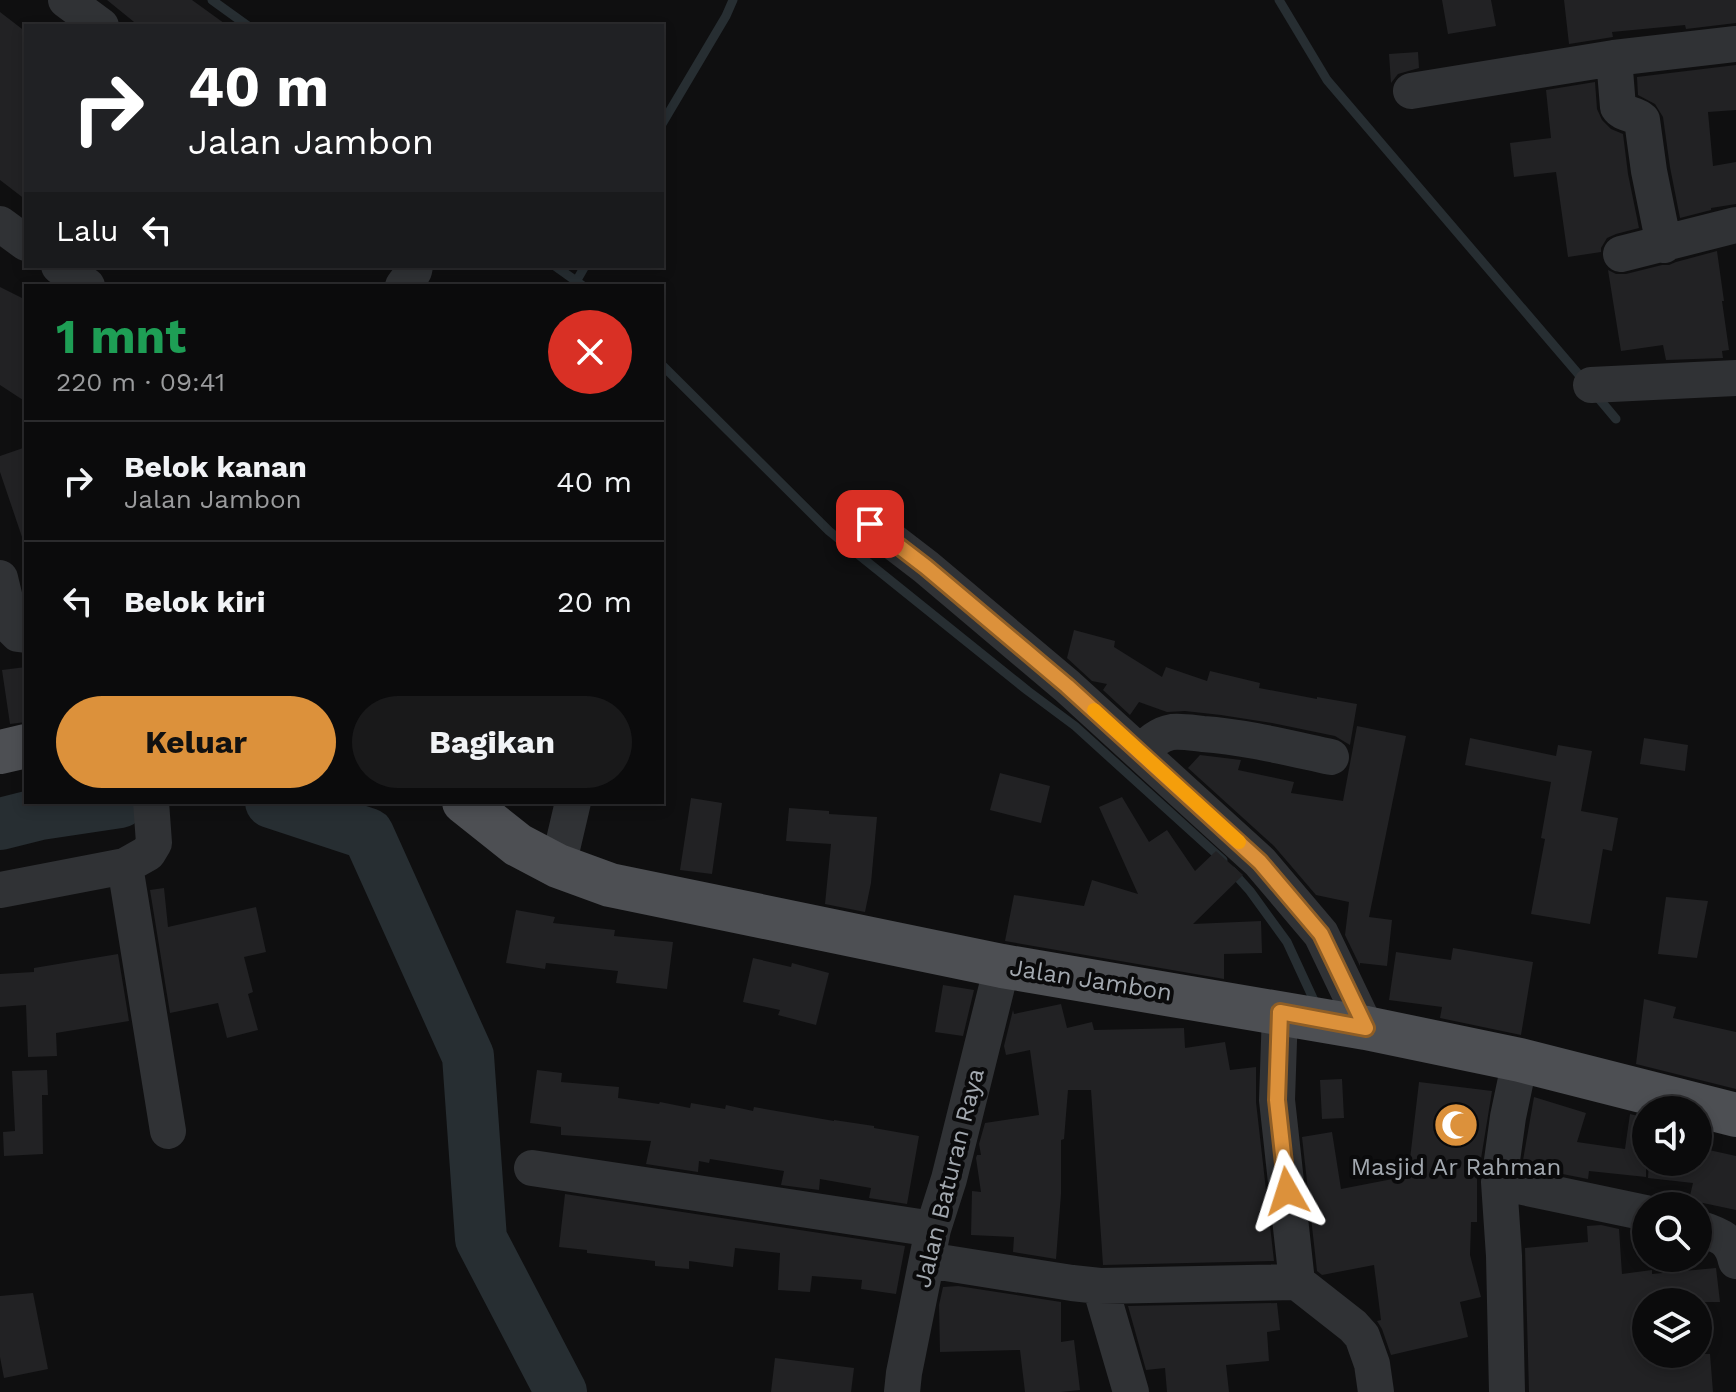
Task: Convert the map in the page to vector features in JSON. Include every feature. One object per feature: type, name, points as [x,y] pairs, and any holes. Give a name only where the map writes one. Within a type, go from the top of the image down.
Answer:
[{"type":"main road","points":[[0,752],[24,746]]},
{"type":"main road","name":"Jalan Jambon","points":[[467,804],[518,845],[558,866],[610,885],[1002,966],[1366,1028],[1520,1060],[1736,1115]]},
{"type":"street","points":[[66,0],[98,24]]},
{"type":"street","points":[[1411,91],[1614,58],[1736,44]]},
{"type":"street","points":[[1614,58],[1618,107],[1620,111],[1642,120],[1664,245]]},
{"type":"street","points":[[0,224],[24,242]]},
{"type":"street","points":[[1621,254],[1736,225]]},
{"type":"street","points":[[62,268],[84,284]]},
{"type":"street","points":[[1591,385],[1736,378]]},
{"type":"street","points":[[870,524],[1056,676],[1260,862],[1321,934],[1366,1028]]},
{"type":"street","points":[[0,578],[12,628],[24,635]]},
{"type":"street","points":[[1141,752],[1163,735],[1186,732],[1243,739],[1331,757]]},
{"type":"street","points":[[558,866],[573,804]]},
{"type":"street","points":[[0,890],[125,866],[148,853],[154,843],[152,818]]},
{"type":"street","points":[[125,866],[168,1131]]},
{"type":"street","name":"Jalan Baturan Raya","points":[[902,1392],[930,1244],[1002,966]]},
{"type":"street","points":[[1280,1012],[1277,1100],[1297,1282]]},
{"type":"street","points":[[1507,1392],[1499,1182],[1520,1060]]},
{"type":"street","points":[[532,1168],[930,1244],[1100,1286],[1297,1282],[1362,1336],[1372,1364],[1376,1392]]},
{"type":"street","points":[[1499,1182],[1632,1210]]},
{"type":"street","points":[[1712,1233],[1731,1244],[1736,1261]]},
{"type":"street","points":[[1100,1286],[1131,1392]]},
{"type":"building","points":[[107,0],[192,0],[225,24],[137,24]]},
{"type":"building","points":[[1442,0],[1491,0],[1496,26],[1448,34]]},
{"type":"building","points":[[1564,0],[1736,0],[1736,23],[1612,32],[1613,37],[1569,44]]},
{"type":"building","points":[[0,12],[24,30],[24,198],[0,180]]},
{"type":"building","points":[[1418,52],[1419,68],[1398,74],[1391,83],[1389,54]]},
{"type":"building","points":[[1736,65],[1736,110],[1708,112],[1713,166],[1736,162],[1736,204],[1680,218],[1663,117],[1655,104],[1638,95],[1637,77]]},
{"type":"building","points":[[1595,82],[1597,109],[1602,120],[1611,129],[1623,134],[1639,228],[1607,238],[1601,252],[1568,257],[1556,172],[1514,177],[1510,143],[1551,138],[1546,90]]},
{"type":"building","points":[[1717,251],[1729,350],[1722,351],[1723,358],[1666,360],[1663,345],[1621,351],[1608,270],[1626,274]]},
{"type":"building","points":[[0,287],[24,299],[24,401],[0,385]]},
{"type":"building","points":[[24,448],[24,536],[0,472],[0,456]]},
{"type":"building","points":[[1074,630],[1115,641],[1114,647],[1162,677],[1166,667],[1207,681],[1210,671],[1260,683],[1259,688],[1357,704],[1350,745],[1335,736],[1272,723],[1185,711],[1167,712],[1139,702],[1130,715],[1103,690],[1107,684],[1092,681],[1067,658]]},
{"type":"building","points":[[24,667],[24,722],[10,724],[2,670]]},
{"type":"building","points":[[1357,726],[1406,736],[1369,917],[1392,920],[1387,966],[1360,963],[1360,966],[1345,935],[1349,902],[1316,895],[1274,846],[1188,768],[1200,755],[1241,760],[1238,770],[1294,782],[1291,793],[1343,801]]},
{"type":"building","points":[[1470,738],[1556,756],[1558,745],[1592,751],[1581,811],[1618,818],[1612,851],[1603,849],[1590,924],[1531,914],[1545,839],[1541,838],[1551,782],[1465,765]]},
{"type":"building","points":[[1644,738],[1688,745],[1685,771],[1640,764]]},
{"type":"building","points":[[1000,773],[1050,786],[1041,823],[990,810]]},
{"type":"building","points":[[1122,797],[1149,842],[1167,830],[1195,871],[1216,851],[1243,875],[1193,924],[1261,921],[1262,953],[1224,954],[1224,979],[1005,941],[1014,895],[1084,906],[1092,880],[1138,894],[1099,807]]},
{"type":"building","points":[[691,798],[722,803],[712,874],[680,870]]},
{"type":"building","points":[[789,808],[877,817],[865,912],[825,904],[831,844],[786,841]]},
{"type":"building","points":[[164,888],[168,927],[256,907],[266,952],[244,957],[253,992],[248,994],[258,1030],[227,1038],[218,1003],[170,1013],[150,890]]},
{"type":"building","points":[[1666,897],[1708,901],[1697,958],[1658,954]]},
{"type":"building","points":[[516,910],[555,917],[553,923],[615,930],[614,936],[673,942],[667,989],[616,983],[618,971],[546,963],[545,969],[506,963]]},
{"type":"building","points":[[1453,948],[1533,962],[1521,1035],[1440,1018],[1442,1007],[1389,1000],[1396,952],[1451,960]]},
{"type":"building","points":[[118,954],[129,1021],[56,1033],[57,1056],[28,1057],[26,1005],[0,1007],[0,974],[34,972],[34,968]]},
{"type":"building","points":[[753,958],[791,967],[792,963],[829,973],[816,1025],[778,1015],[780,1010],[743,1002]]},
{"type":"building","points":[[943,985],[974,990],[963,1036],[935,1032]]},
{"type":"building","points":[[1644,999],[1676,1007],[1673,1018],[1736,1032],[1736,1089],[1636,1064]]},
{"type":"building","points":[[1061,1004],[1067,1028],[1092,1022],[1094,1030],[1184,1028],[1185,1048],[1225,1042],[1230,1070],[1256,1067],[1256,1102],[1274,1261],[1103,1265],[1091,1090],[1068,1090],[1064,1139],[1061,1140],[1056,1259],[1013,1252],[1014,1237],[971,1235],[972,1191],[981,1192],[976,1158],[981,1155],[979,1144],[985,1123],[1039,1115],[1030,1050],[1006,1055],[1004,1046],[1013,1010],[1014,1014]]},
{"type":"building","points":[[47,1070],[48,1095],[42,1095],[43,1154],[4,1156],[3,1132],[15,1131],[12,1071]]},
{"type":"building","points":[[537,1070],[562,1073],[561,1082],[619,1087],[618,1098],[690,1108],[691,1103],[725,1109],[726,1105],[753,1111],[754,1107],[919,1136],[907,1204],[869,1198],[871,1188],[820,1179],[819,1190],[781,1185],[784,1171],[710,1159],[709,1163],[699,1161],[698,1172],[646,1164],[651,1141],[561,1135],[561,1127],[530,1123]]},
{"type":"building","points":[[1342,1079],[1344,1118],[1322,1119],[1320,1080]]},
{"type":"building","points":[[1419,1082],[1492,1091],[1477,1171],[1477,1222],[1471,1222],[1470,1255],[1481,1297],[1460,1302],[1468,1337],[1391,1355],[1377,1321],[1381,1320],[1374,1265],[1322,1275],[1317,1271],[1302,1137],[1332,1132],[1341,1189],[1408,1176]]},
{"type":"building","points":[[1534,1097],[1586,1113],[1577,1142],[1625,1149],[1632,1114],[1632,1176],[1589,1171],[1588,1179],[1522,1166]]},
{"type":"building","points":[[1712,1151],[1736,1156],[1736,1210],[1712,1205],[1712,1192],[1691,1192],[1693,1183],[1648,1178],[1712,1176]]},
{"type":"building","points":[[565,1194],[905,1246],[896,1294],[861,1289],[862,1280],[812,1276],[810,1292],[778,1290],[780,1253],[735,1248],[733,1267],[689,1261],[689,1269],[655,1266],[655,1261],[559,1247]]},
{"type":"building","points":[[1587,1226],[1619,1229],[1622,1274],[1712,1272],[1712,1268],[1716,1268],[1720,1302],[1712,1302],[1712,1288],[1632,1288],[1632,1368],[1711,1368],[1713,1392],[1529,1392],[1525,1248],[1588,1242]]},
{"type":"building","points":[[958,1286],[1061,1302],[1061,1342],[1074,1340],[1080,1390],[1025,1392],[1020,1350],[940,1352],[939,1305],[943,1287]]},
{"type":"building","points":[[33,1293],[48,1369],[4,1378],[0,1357],[0,1296]]},
{"type":"building","points":[[1277,1303],[1280,1330],[1267,1332],[1269,1361],[1226,1365],[1229,1392],[1167,1392],[1165,1368],[1146,1370],[1128,1306]]},
{"type":"building","points":[[775,1358],[854,1368],[851,1392],[771,1392]]},
{"type":"waterway","points":[[212,0],[245,24]]},
{"type":"waterway","points":[[664,121],[733,0]]},
{"type":"waterway","points":[[1279,0],[1327,80],[1586,383]]},
{"type":"waterway","points":[[558,268],[580,284]]},
{"type":"waterway","points":[[577,280],[584,268]]},
{"type":"waterway","points":[[664,367],[829,531],[1075,726],[1223,860]]},
{"type":"waterway","points":[[1595,394],[1616,419]]},
{"type":"waterway","points":[[0,824],[40,814],[107,804]]},
{"type":"waterway","points":[[277,804],[368,834],[468,1056],[481,1239],[561,1392]]},
{"type":"waterway","points":[[1232,871],[1287,942],[1317,1007]]},
{"type":"slow traffic","points":[[1094,710],[1239,842]]},
{"type":"place","name":"Masjid Ar Rahman","points":[[1456,1125]]},
{"type":"route","points":[[870,524],[926,567],[1141,752],[1260,862],[1321,934],[1366,1028],[1280,1012],[1277,1100],[1287,1191]]}]
